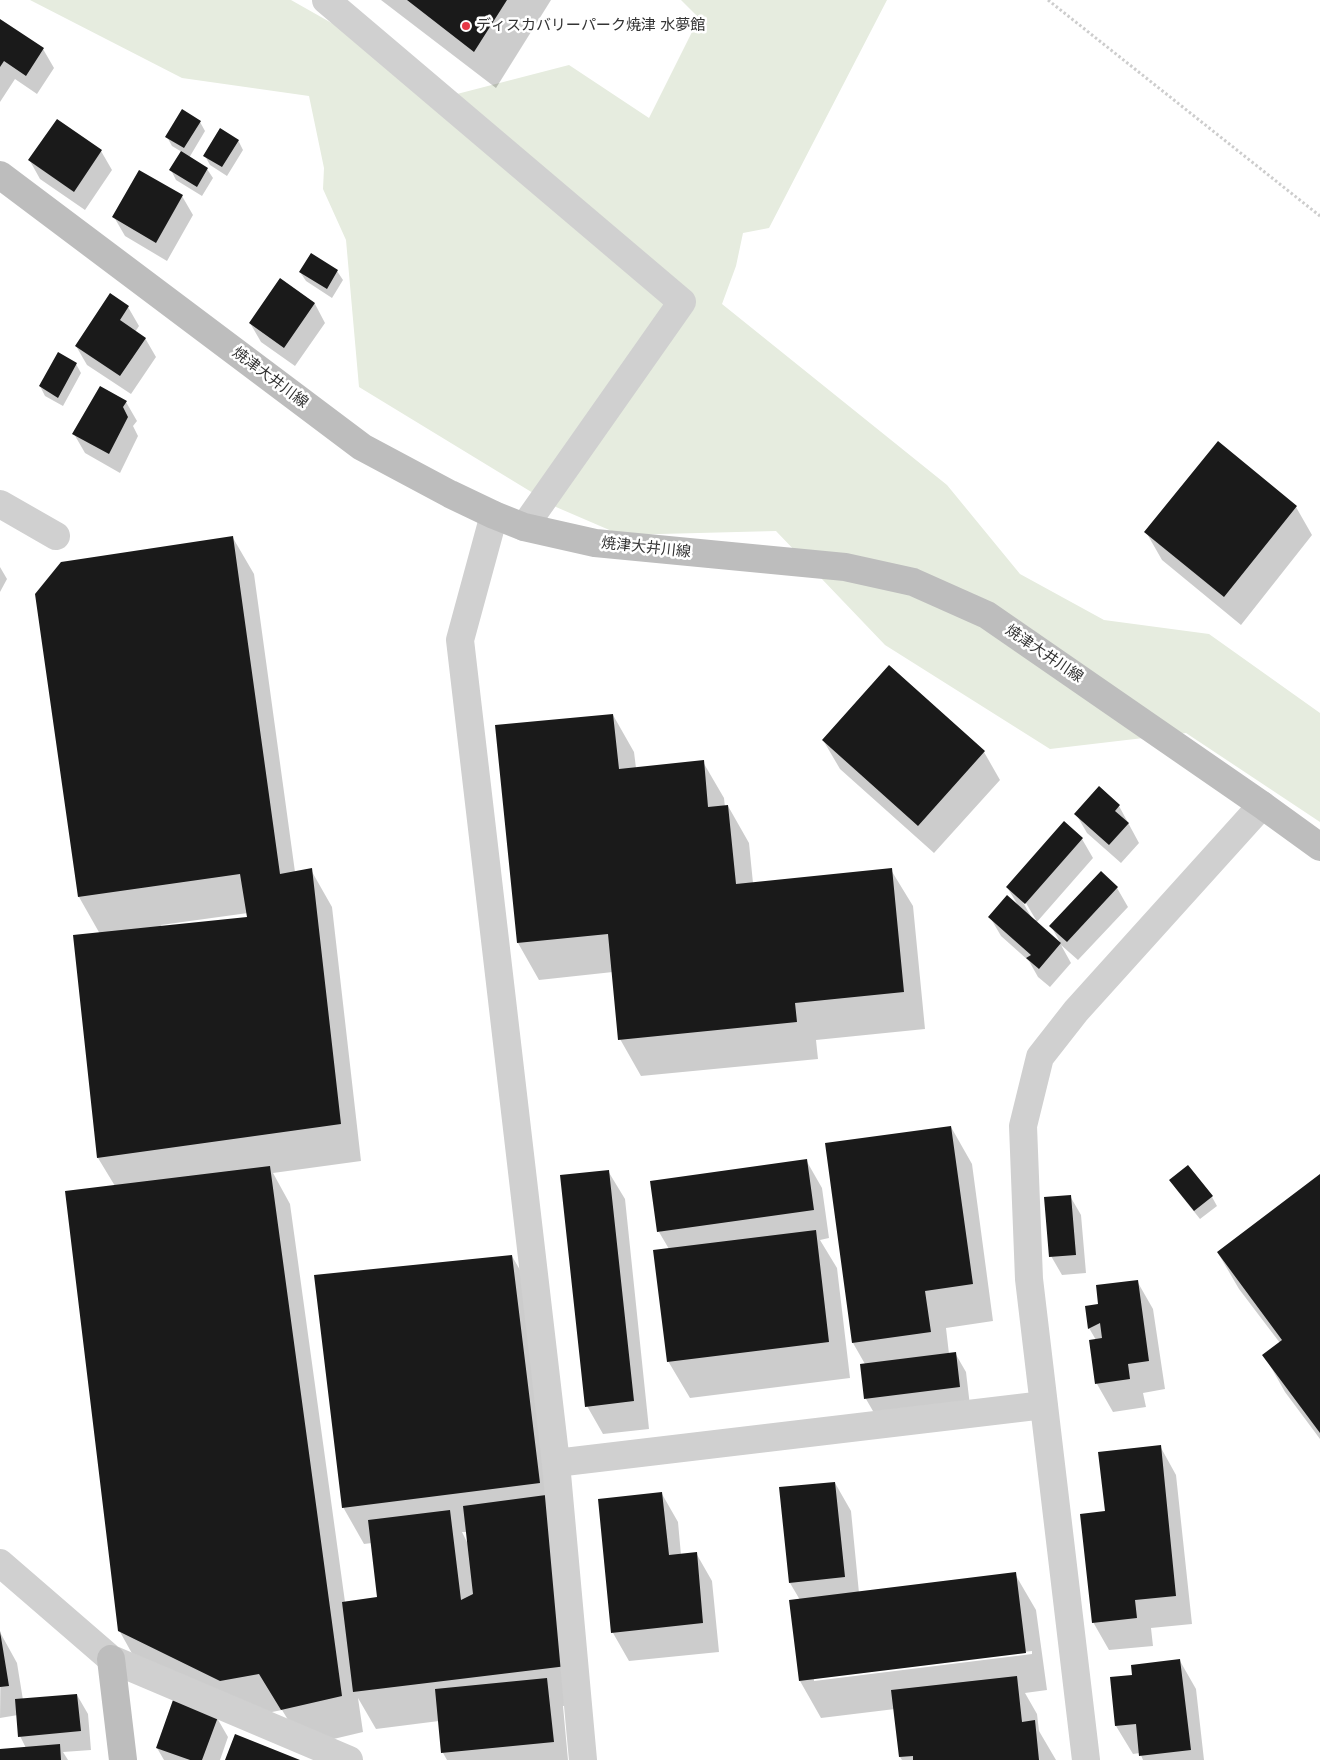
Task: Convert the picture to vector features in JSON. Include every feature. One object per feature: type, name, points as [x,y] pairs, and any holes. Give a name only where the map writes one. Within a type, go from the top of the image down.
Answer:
[{"type":"main road","name":"焼津大井川線","points":[[0,175],[362,447],[450,494],[524,527],[595,543],[846,568],[913,582],[987,615],[1320,847]]},
{"type":"main road","points":[[111,1659],[123,1760]]},
{"type":"street","points":[[326,0],[682,302],[524,527]]},
{"type":"street","points":[[0,504],[56,536]]},
{"type":"street","points":[[494,515],[460,640],[556,1463],[583,1760]]},
{"type":"street","points":[[1086,1760],[1029,1279],[1023,1126],[1040,1057],[1076,1011],[1262,805]]},
{"type":"street","points":[[556,1463],[1044,1404]]},
{"type":"street","points":[[0,1563],[111,1659],[349,1760]]},
{"type":"path","points":[[1048,0],[1320,216]]},
{"type":"shaded area","points":[[30,0],[291,0],[457,94],[569,65],[649,118],[699,18],[681,0],[887,0],[769,228],[743,233],[736,266],[722,304],[947,485],[1020,574],[1104,620],[1209,634],[1320,713],[1320,822],[1186,733],[1050,749],[885,645],[776,531],[621,535],[556,507],[359,387],[346,240],[323,189],[324,168],[309,96],[182,78]]},
{"type":"building","name":"ディスカバリーパーク焼津 水夢館","points":[[407,0],[507,0],[474,52]]},
{"type":"building","points":[[0,19],[44,48],[26,76],[4,61],[0,67]]},
{"type":"building","points":[[182,109],[201,121],[184,148],[165,137]]},
{"type":"building","points":[[57,119],[102,150],[74,192],[28,160]]},
{"type":"building","points":[[220,128],[239,140],[222,167],[203,156]]},
{"type":"building","points":[[181,151],[208,168],[197,187],[169,170]]},
{"type":"building","points":[[139,170],[183,195],[156,243],[112,217]]},
{"type":"building","points":[[311,253],[338,270],[327,289],[299,272]]},
{"type":"building","points":[[280,278],[315,303],[284,348],[249,323]]},
{"type":"building","points":[[110,293],[129,306],[120,320],[146,338],[120,376],[75,346]]},
{"type":"building","points":[[58,352],[77,363],[58,398],[39,386]]},
{"type":"building","points":[[100,386],[127,401],[123,407],[128,417],[109,454],[72,434]]},
{"type":"building","points":[[1218,441],[1297,506],[1224,597],[1144,532]]},
{"type":"building","points":[[233,536],[280,874],[312,868],[341,1124],[97,1158],[73,935],[247,917],[240,874],[78,897],[35,594],[61,562]]},
{"type":"building","points":[[889,665],[985,751],[918,826],[822,740]]},
{"type":"building","points":[[613,714],[619,769],[704,760],[708,807],[728,805],[736,884],[892,868],[904,992],[795,1003],[797,1022],[618,1040],[608,934],[517,943],[495,725]]},
{"type":"building","points":[[1099,786],[1120,805],[1115,811],[1129,823],[1109,845],[1074,814]]},
{"type":"building","points":[[1064,821],[1083,838],[1025,904],[1006,887]]},
{"type":"building","points":[[1101,871],[1118,887],[1067,942],[1049,926]]},
{"type":"building","points":[[1007,895],[1061,943],[1039,969],[1026,958],[1031,955],[988,917]]},
{"type":"building","points":[[951,1126],[973,1284],[925,1291],[931,1332],[852,1343],[825,1143]]},
{"type":"building","points":[[807,1159],[814,1210],[657,1232],[650,1181]]},
{"type":"building","points":[[1188,1165],[1213,1196],[1194,1211],[1169,1180]]},
{"type":"building","points":[[270,1166],[342,1696],[281,1710],[259,1674],[220,1681],[118,1631],[65,1191]]},
{"type":"building","points":[[609,1170],[634,1401],[585,1407],[560,1175]]},
{"type":"building","points":[[1320,1174],[1320,1433],[1262,1355],[1282,1340],[1217,1252]]},
{"type":"building","points":[[1071,1195],[1076,1255],[1049,1257],[1044,1197]]},
{"type":"building","points":[[816,1230],[829,1342],[667,1362],[653,1250]]},
{"type":"building","points":[[512,1255],[540,1483],[342,1508],[314,1275]]},
{"type":"building","points":[[1138,1280],[1149,1361],[1128,1364],[1130,1379],[1095,1384],[1089,1340],[1102,1338],[1100,1323],[1088,1329],[1085,1306],[1098,1304],[1096,1285]]},
{"type":"building","points":[[956,1352],[960,1387],[864,1399],[860,1364]]},
{"type":"building","points":[[1161,1445],[1176,1596],[1135,1600],[1137,1618],[1092,1623],[1080,1514],[1105,1511],[1098,1452]]},
{"type":"building","points":[[835,1482],[845,1577],[789,1583],[779,1487]]},
{"type":"building","points":[[662,1492],[669,1555],[697,1552],[703,1623],[611,1633],[598,1499]]},
{"type":"building","points":[[546,1495],[567,1666],[353,1692],[342,1602],[377,1597],[368,1520],[450,1510],[461,1600],[473,1594],[463,1506]]},
{"type":"building","points":[[1016,1572],[1026,1653],[799,1681],[789,1600]]},
{"type":"building","points":[[0,1631],[9,1686],[0,1687]]},
{"type":"building","points":[[1180,1659],[1191,1750],[1139,1756],[1136,1724],[1115,1726],[1110,1677],[1132,1675],[1131,1665]]},
{"type":"building","points":[[1017,1676],[1022,1722],[1035,1720],[1039,1760],[913,1760],[913,1756],[899,1757],[891,1690]]},
{"type":"building","points":[[547,1678],[554,1742],[441,1753],[435,1689]]},
{"type":"building","points":[[77,1694],[81,1731],[18,1737],[15,1699]]},
{"type":"building","points":[[173,1700],[218,1717],[202,1760],[190,1760],[156,1748]]},
{"type":"building","points":[[235,1734],[300,1760],[225,1760]]},
{"type":"building","points":[[60,1744],[61,1760],[0,1760],[0,1749]]},
{"type":"place","name":"ディスカバリーパーク焼津 水夢館","points":[[466,26]]}]
